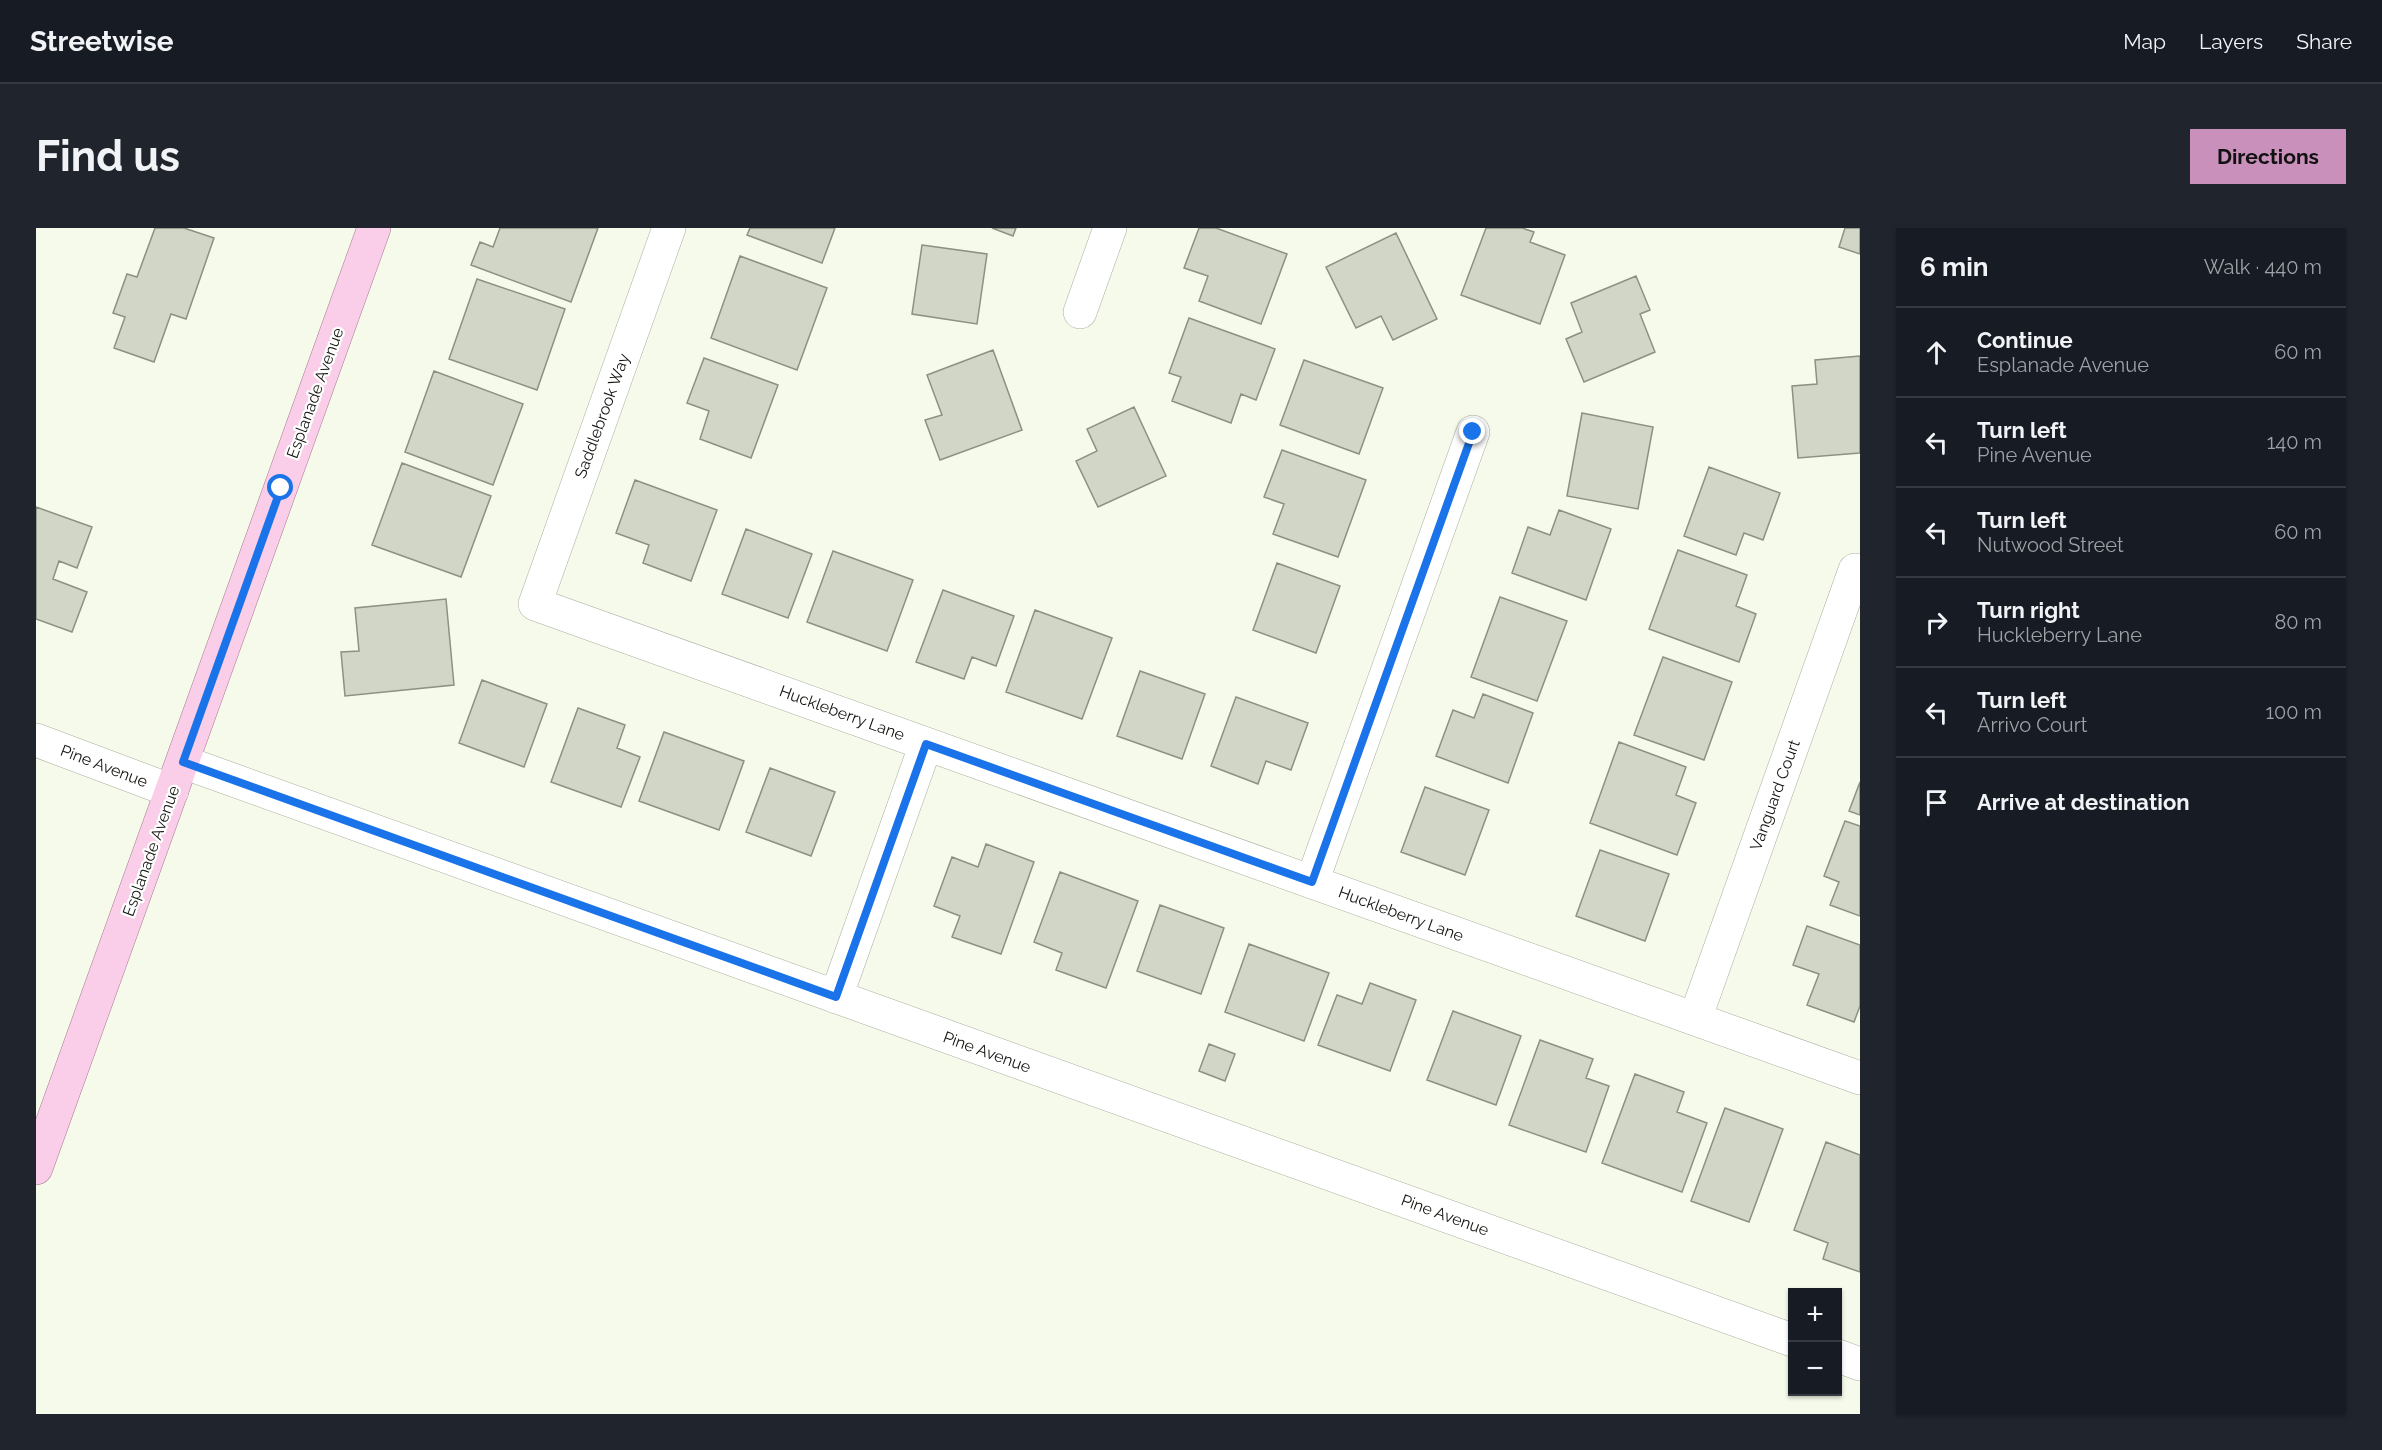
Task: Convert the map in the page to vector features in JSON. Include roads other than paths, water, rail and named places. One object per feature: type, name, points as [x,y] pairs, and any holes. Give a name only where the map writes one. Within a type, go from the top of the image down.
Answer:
[{"type":"main road","name":"Esplanade Avenue","points":[[36,1168],[374,228]]},
{"type":"street","name":"Saddlebrook Way","points":[[535,604],[669,228]]},
{"type":"street","points":[[1080,312],[1110,228]]},
{"type":"street","points":[[1312,882],[1473,432]]},
{"type":"street","name":"Vanguard Court","points":[[1695,1019],[1855,570]]},
{"type":"street","name":"Huckleberry Lane","points":[[535,604],[1860,1078]]},
{"type":"street","name":"Pine Avenue","points":[[36,740],[177,776],[836,997],[1788,1339]]},
{"type":"street","points":[[836,997],[926,744]]},
{"type":"street","points":[[1842,1357],[1860,1364]]}]
